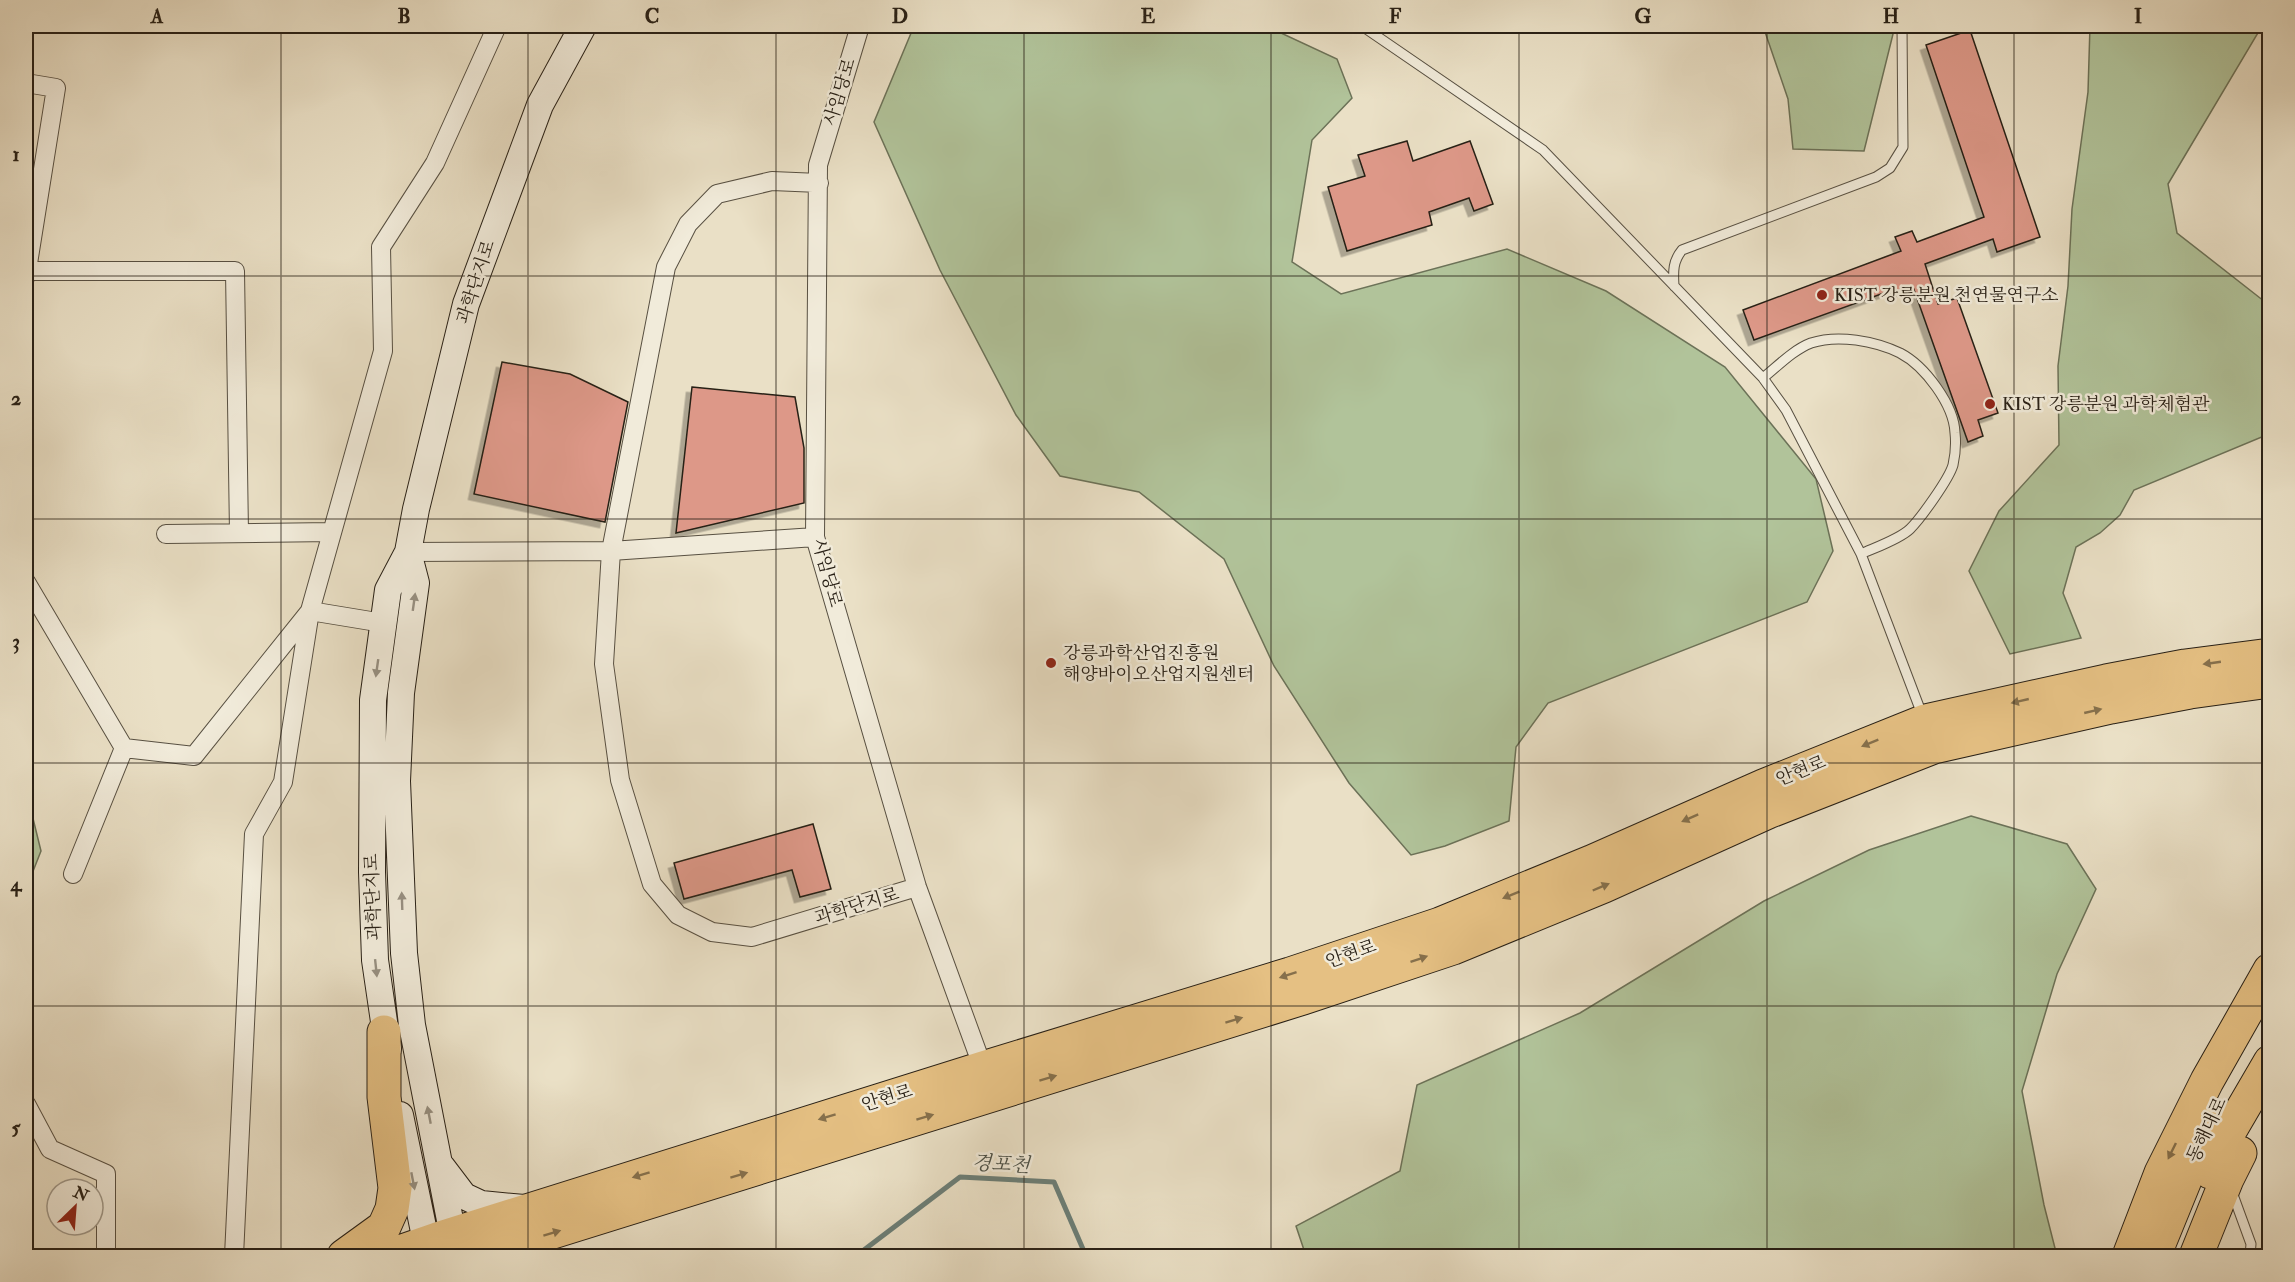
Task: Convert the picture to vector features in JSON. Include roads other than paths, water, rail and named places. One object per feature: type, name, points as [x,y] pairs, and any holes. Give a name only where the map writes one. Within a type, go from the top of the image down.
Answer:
[{"type":"highway","name":"안현로","points":[[476,1257],[1440,924],[1591,862],[1763,786],[2106,681],[2185,666],[2270,655]]},
{"type":"highway","name":"안현로","points":[[1929,734],[2270,681]]},
{"type":"highway","points":[[2128,1257],[2161,1173],[2207,1081],[2270,970]]},
{"type":"highway","name":"동해대로","points":[[2154,1257],[2202,1135],[2270,1008]]},
{"type":"highway","points":[[344,1257],[384,1227],[392,1209],[395,1188],[384,1097],[384,1032]]},
{"type":"highway","name":"동해대로","points":[[2173,1257],[2228,1134],[2270,1062]]},
{"type":"highway","name":"안현로","points":[[441,1247],[533,1209],[988,1082]]},
{"type":"highway","points":[[2196,1257],[2227,1179],[2270,1101]]},
{"type":"highway","points":[[388,1257],[441,1247]]},
{"type":"street","points":[[234,1257],[254,834],[283,782],[310,611],[383,351],[381,247],[435,163],[496,26]]},
{"type":"street","name":"과학단지로","points":[[441,1247],[384,1032],[375,960],[372,872],[373,700],[388,590],[408,552],[416,509],[466,304],[540,105],[583,26]]},
{"type":"street","name":"사임당로","points":[[860,26],[818,165],[815,537],[917,887],[988,1082]]},
{"type":"street","points":[[26,83],[56,88],[26,273],[235,271],[239,533]]},
{"type":"street","name":"과학단지로","points":[[819,183],[772,181],[717,194],[688,224],[666,267],[611,551],[604,664],[620,780],[652,884],[678,915],[712,932],[752,937],[917,887]]},
{"type":"street","points":[[166,534],[332,532]]},
{"type":"street","points":[[408,552],[611,551],[815,537]]},
{"type":"street","name":"과학단지로","points":[[408,552],[416,583],[401,693],[397,781],[404,953],[412,1026],[437,1158],[441,1247]]},
{"type":"street","points":[[26,582],[124,748]]},
{"type":"street","points":[[310,611],[383,623]]},
{"type":"street","points":[[124,748],[194,756],[310,611]]},
{"type":"street","points":[[73,874],[124,748]]},
{"type":"street","points":[[26,1104],[50,1149],[106,1174],[106,1257]]},
{"type":"street","points":[[437,1158],[464,1196],[481,1204],[533,1209]]},
{"type":"lane","points":[[1362,26],[1543,150],[1763,378],[1786,410],[1861,554],[1929,734]]},
{"type":"lane","points":[[1674,286],[1673,267],[1676,257],[1682,250],[1876,177],[1890,168],[1903,147],[1902,26]]},
{"type":"lane","points":[[1763,378],[1794,353],[1812,343],[1838,340],[1861,341],[1902,354],[1934,382],[1949,407],[1956,432],[1952,466],[1928,506],[1909,531],[1861,554]]},
{"type":"lane","points":[[2227,1179],[2251,1244],[2250,1257]]},
{"type":"waterway","name":"경포천","points":[[856,1256],[960,1177],[1054,1182],[1086,1256]]},
{"type":"place","name":"KIST 강릉분원 천연물연구소","points":[[1822,295]]},
{"type":"place","name":"KIST 강릉분원 과학체험관","points":[[1990,404]]},
{"type":"place","name":"강릉과학산업진흥원 해양바이오산업지원센터","points":[[1051,663]]}]
